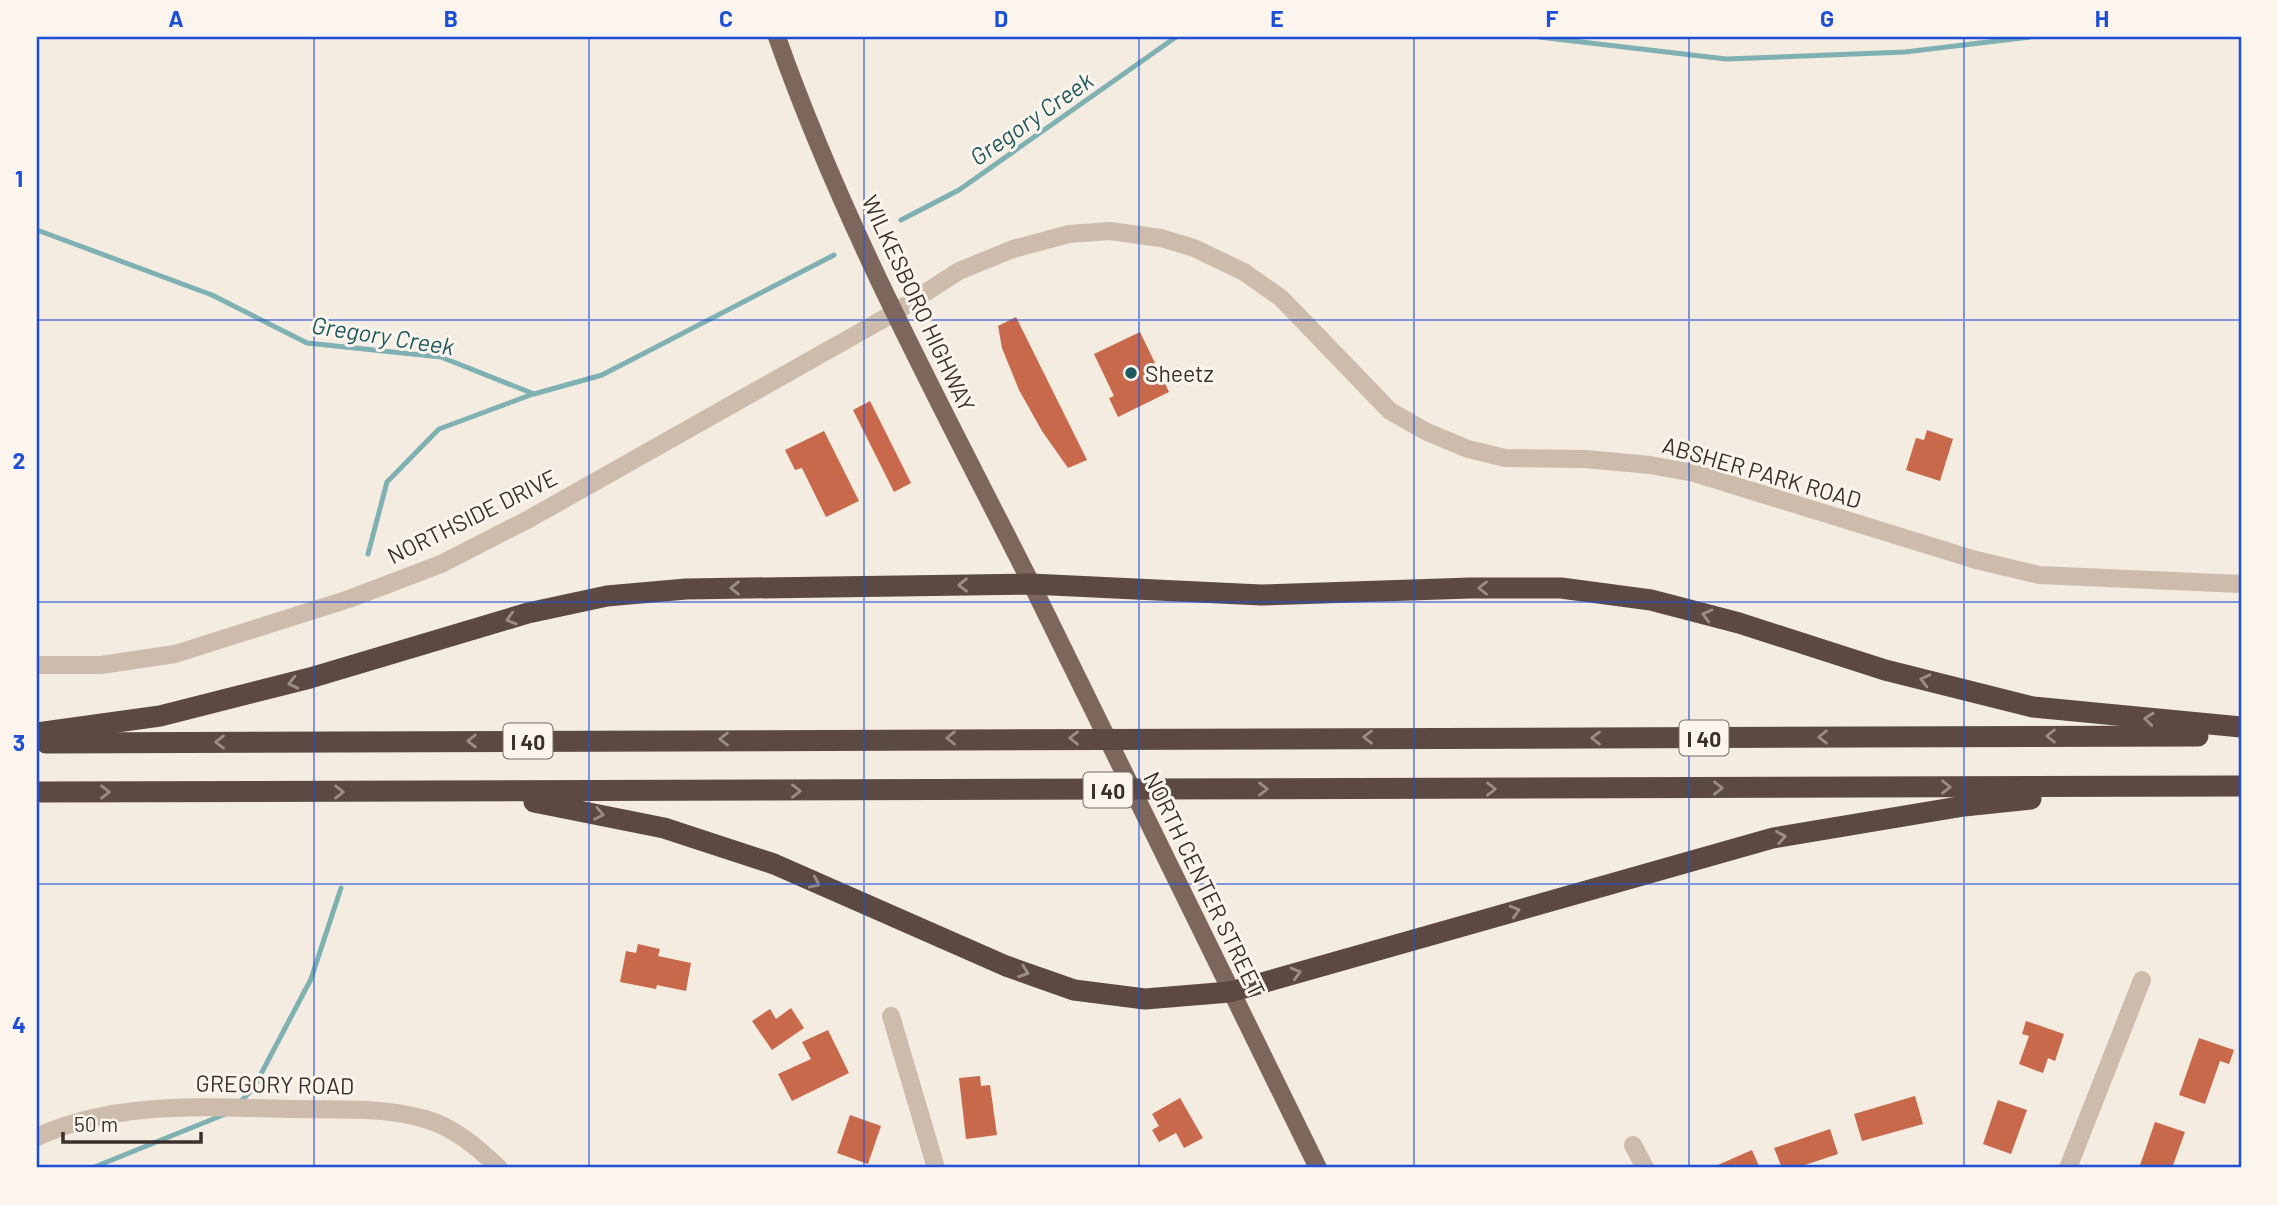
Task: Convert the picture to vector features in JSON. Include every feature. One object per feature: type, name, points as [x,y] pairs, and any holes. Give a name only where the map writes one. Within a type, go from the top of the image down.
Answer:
[{"type":"highway","points":[[37,733],[173,713],[322,675],[528,613],[607,596],[686,589],[1031,584],[1261,595],[1470,588],[1561,588],[1651,600],[1740,624],[1885,670],[2033,707],[2241,727]]},
{"type":"highway","name":"I 40","points":[[37,743],[2241,736]]},
{"type":"highway","points":[[434,792],[550,803],[664,828],[774,864],[1006,967],[1074,990],[1145,999],[1230,992],[1773,838],[1964,806],[2157,786]]},
{"type":"highway","name":"I 40","points":[[37,792],[2241,786]]},
{"type":"main road","name":"WILKESBORO HIGHWAY","points":[[777,37],[804,113],[894,313],[1031,584]]},
{"type":"main road","name":"NORTH CENTER STREET","points":[[1031,584],[1318,1168]]},
{"type":"street","name":"ABSHER PARK ROAD","points":[[894,313],[960,271],[1013,250],[1069,234],[1110,231],[1161,238],[1194,248],[1244,272],[1281,298],[1390,411],[1427,432],[1468,449],[1505,458],[1585,459],[1650,465],[1694,473],[1976,560],[2039,575],[2241,584]]},
{"type":"street","name":"NORTHSIDE DRIVE","points":[[37,665],[101,664],[175,654],[349,599],[441,564],[529,519],[894,313]]},
{"type":"street","points":[[2068,1168],[2142,980]]},
{"type":"street","points":[[891,1016],[936,1168]]},
{"type":"street","name":"GREGORY ROAD","points":[[37,1137],[56,1128],[120,1112],[186,1107],[376,1110],[427,1119],[472,1142],[499,1168]]},
{"type":"street","points":[[1633,1144],[1645,1168]]},
{"type":"building","points":[[1016,317],[1087,460],[1068,468],[1042,431],[1019,390],[1002,348],[998,326]]},
{"type":"building","name":"Sheetz","points":[[1140,332],[1169,392],[1118,417],[1109,398],[1114,396],[1094,354]]},
{"type":"building","points":[[870,401],[911,483],[894,492],[853,410]]},
{"type":"building","points":[[1927,430],[1953,439],[1940,481],[1906,470],[1916,438],[1924,440]]},
{"type":"building","points":[[824,431],[859,501],[826,517],[802,468],[795,470],[785,450]]},
{"type":"building","points":[[638,944],[660,949],[658,956],[691,963],[686,991],[620,982],[626,951],[636,953]]},
{"type":"building","points":[[791,1008],[804,1028],[772,1050],[752,1021],[770,1009],[776,1019]]},
{"type":"building","points":[[2026,1021],[2064,1034],[2055,1061],[2048,1058],[2043,1073],[2019,1064],[2029,1036],[2022,1034]]},
{"type":"building","points":[[828,1030],[849,1073],[792,1101],[778,1074],[811,1059],[802,1042]]},
{"type":"building","points":[[2199,1038],[2234,1050],[2229,1064],[2220,1061],[2205,1104],[2179,1095]]},
{"type":"building","points":[[980,1076],[981,1086],[990,1085],[997,1135],[966,1139],[959,1078]]},
{"type":"building","points":[[1915,1096],[1923,1124],[1862,1141],[1854,1114]]},
{"type":"building","points":[[1180,1098],[1203,1138],[1184,1148],[1176,1133],[1159,1142],[1152,1130],[1159,1126],[1152,1114]]},
{"type":"building","points":[[1998,1100],[2027,1110],[2011,1154],[1983,1144]]},
{"type":"building","points":[[850,1115],[881,1126],[868,1164],[837,1153]]},
{"type":"building","points":[[2155,1122],[2185,1132],[2172,1168],[2139,1168]]},
{"type":"building","points":[[1830,1129],[1838,1154],[1796,1168],[1782,1168],[1774,1148]]},
{"type":"building","points":[[1752,1150],[1760,1168],[1711,1168]]},
{"type":"waterway","name":"Gregory Creek","points":[[901,220],[959,190],[1176,37]]},
{"type":"waterway","name":"Gregory Creek","points":[[1539,37],[1726,59],[1905,52],[2030,37]]},
{"type":"waterway","name":"Gregory Creek","points":[[37,230],[212,295],[307,343],[441,357],[534,394],[602,375],[834,255]]},
{"type":"waterway","points":[[368,554],[387,482],[439,429],[533,394]]},
{"type":"waterway","points":[[238,1104],[253,1089],[311,979],[341,888]]},
{"type":"waterway","points":[[92,1168],[228,1113]]},
{"type":"place","name":"Sheetz","points":[[1131,373]]}]
